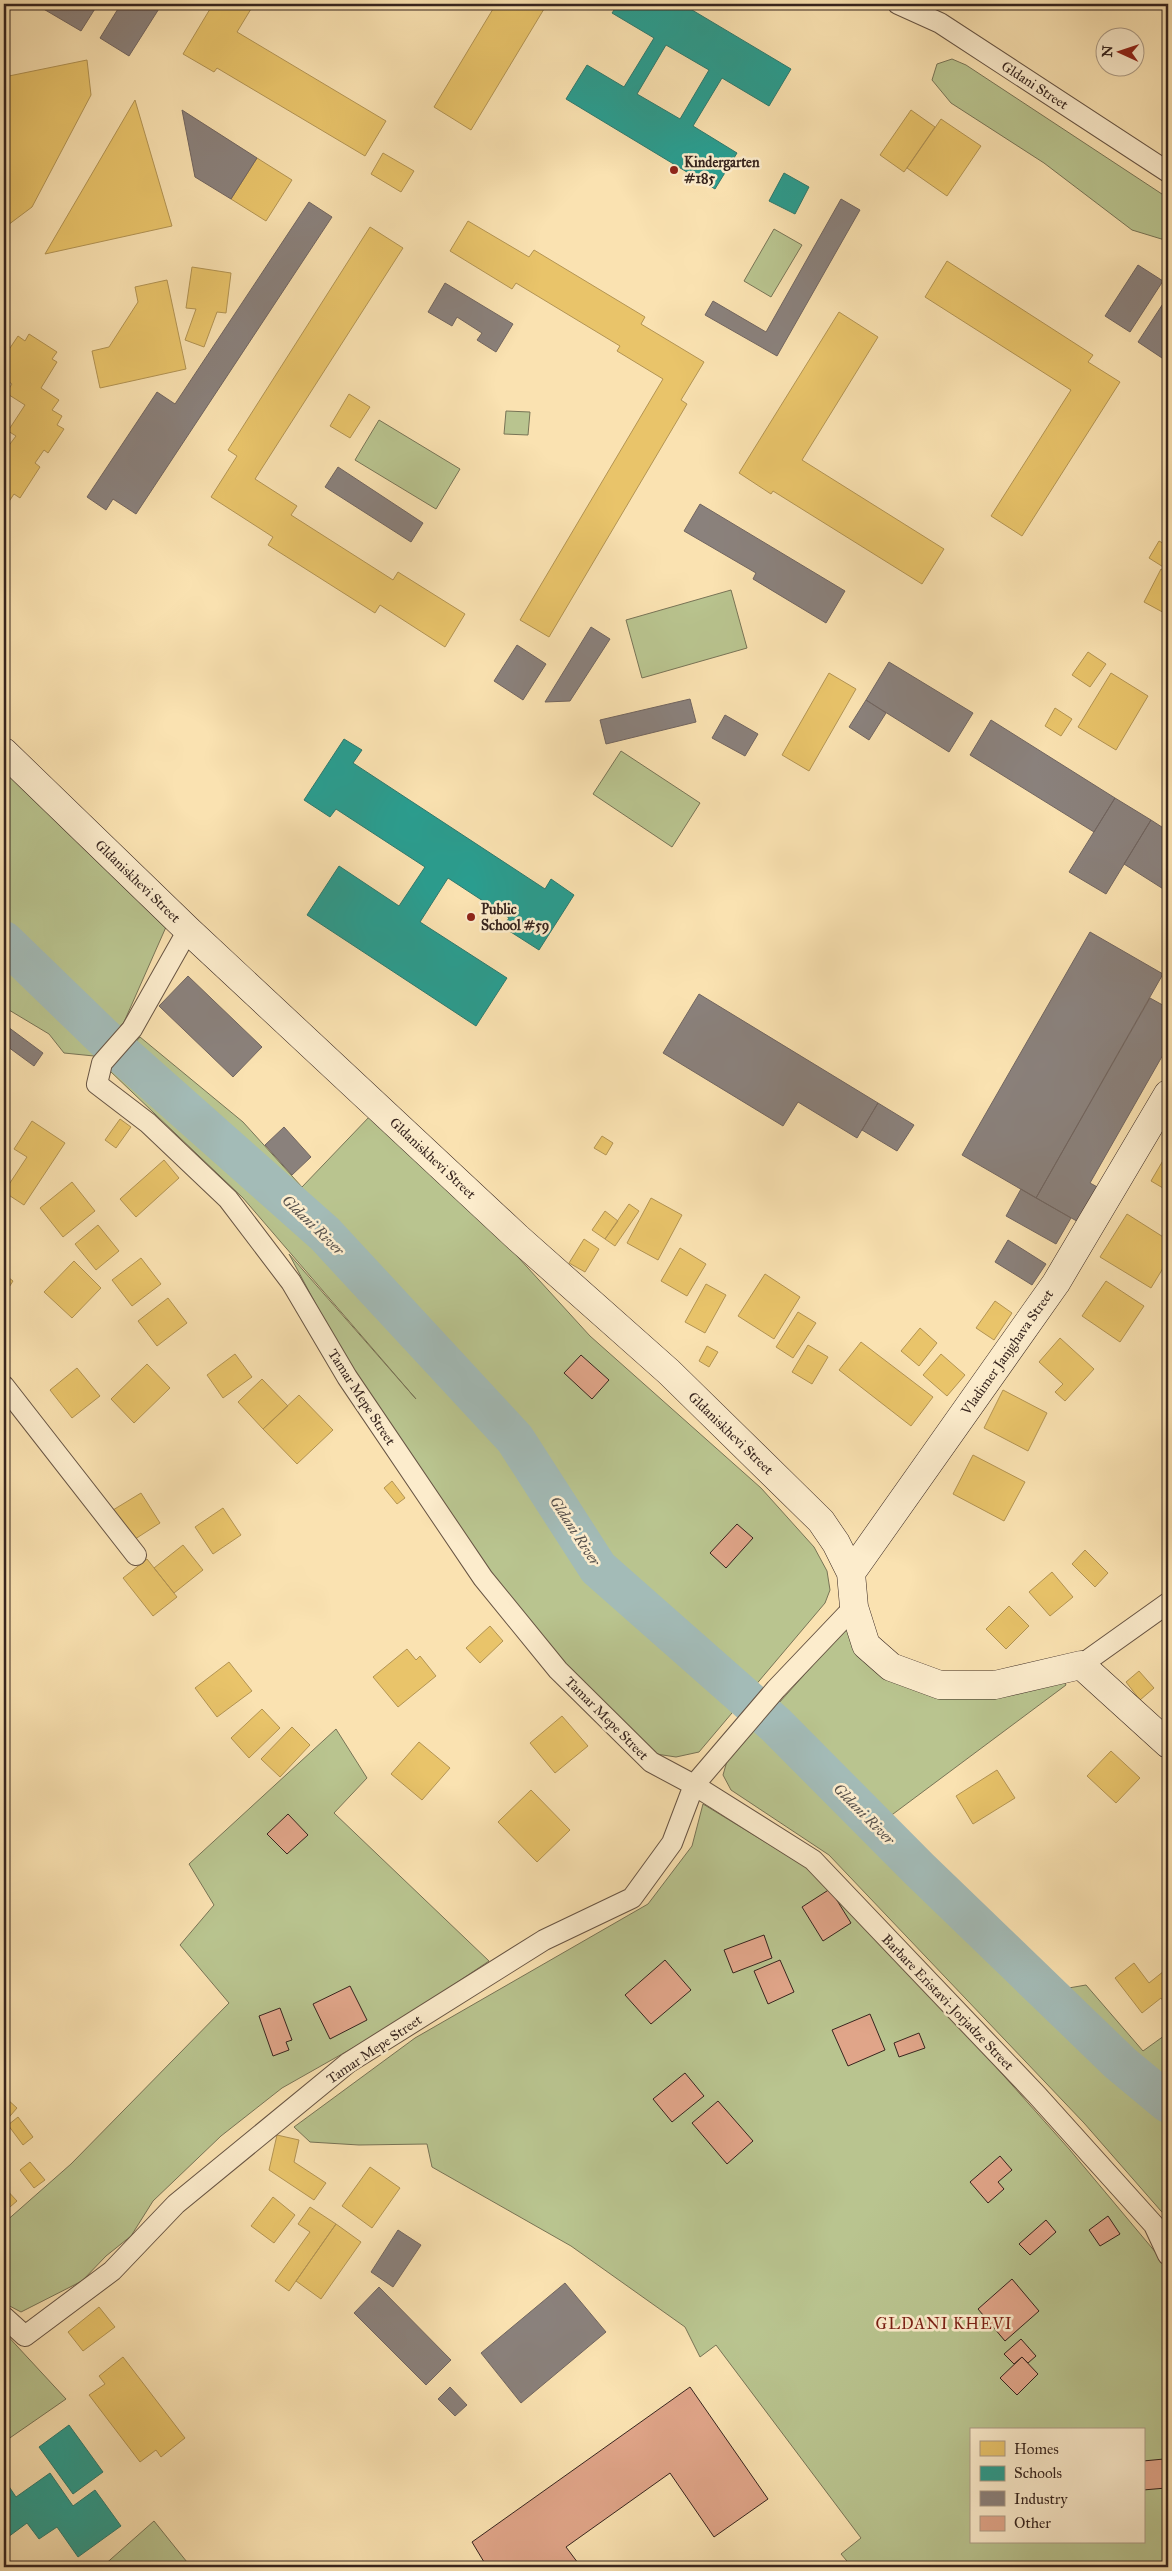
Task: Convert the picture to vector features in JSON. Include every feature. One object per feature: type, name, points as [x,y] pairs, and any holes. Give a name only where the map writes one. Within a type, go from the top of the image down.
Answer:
[{"type":"street","name":"Gldani Street","points":[[898,4],[940,23],[1168,172]]},
{"type":"street","name":"Gldaniskhevi Street","points":[[4,752],[188,930],[518,1238],[676,1379],[821,1521],[836,1542],[851,1573]]},
{"type":"street","name":"Tamar Mepe Street","points":[[4,2318],[25,2336],[112,2270],[176,2204],[348,2063],[544,1940],[632,1898],[672,1843],[694,1785],[651,1762],[558,1670],[483,1578],[347,1377],[291,1282],[228,1199],[148,1123],[97,1084],[102,1064],[132,1029],[188,930]]},
{"type":"street","name":"Vladimer Janjghava Street","points":[[851,1573],[1056,1283],[1168,1094]]},
{"type":"street","points":[[4,1386],[136,1555]]},
{"type":"street","points":[[851,1573],[854,1607],[866,1645],[891,1667],[940,1685],[995,1684],[1081,1666],[1168,1604]]},
{"type":"street","points":[[694,1785],[739,1730],[854,1607]]},
{"type":"street","points":[[1081,1666],[1168,1744]]},
{"type":"street","name":"Barbare Eristavi-Jorjadze Street","points":[[694,1785],[813,1860],[1036,2094],[1128,2196],[1154,2225],[1168,2255]]},
{"type":"green space","points":[[952,59],[966,65],[1168,198],[1168,241],[1132,230],[1044,163],[951,103],[932,80],[937,64]]},
{"type":"green space","points":[[774,229],[802,245],[771,297],[744,281]]},
{"type":"green space","points":[[506,411],[530,412],[528,435],[504,434]]},
{"type":"green space","points":[[379,420],[460,469],[436,509],[355,460]]},
{"type":"green space","points":[[731,590],[747,648],[642,678],[626,620]]},
{"type":"green space","points":[[621,751],[700,803],[672,847],[593,794]]},
{"type":"green space","points":[[4,772],[15,780],[166,927],[124,1022],[94,1056],[64,1053],[49,1034],[4,1007]]},
{"type":"green space","points":[[140,1037],[243,1122],[302,1187],[371,1115],[507,1245],[590,1336],[761,1488],[814,1547],[827,1571],[830,1590],[825,1603],[699,1752],[676,1757],[656,1754],[558,1657],[476,1555],[351,1370],[289,1254],[416,1399],[243,1198],[110,1071]]},
{"type":"green space","points":[[847,1627],[890,1680],[1063,1679],[1066,1685],[885,1820],[1057,1990],[1086,1985],[1143,2051],[1168,2033],[1168,2219],[1084,2123],[829,1855],[731,1790],[723,1775],[727,1761]]},
{"type":"green space","points":[[336,1729],[367,1778],[334,1813],[489,1961],[395,2024],[282,2088],[221,2136],[153,2201],[131,2236],[106,2256],[82,2281],[21,2312],[4,2303],[4,2223],[71,2164],[229,2003],[180,1945],[214,1905],[189,1864]]},
{"type":"green space","points":[[703,1804],[832,1883],[1070,2150],[1167,2266],[1168,2567],[852,2567],[841,2554],[861,2538],[716,2345],[700,2357],[685,2327],[571,2246],[432,2167],[427,2144],[359,2145],[310,2142],[294,2127],[415,2038],[648,1904],[692,1846]]},
{"type":"green space","points":[[4,2332],[66,2399],[4,2442]]},
{"type":"green space","points":[[154,2521],[191,2567],[102,2567]]},
{"type":"building: Homes","points":[[213,4],[254,4],[237,32],[386,121],[365,156],[217,68],[214,72],[183,54]]},
{"type":"building: Homes","points":[[496,4],[547,4],[471,130],[434,107]]},
{"type":"building: Homes","points":[[87,60],[91,95],[32,207],[4,228],[4,77]]},
{"type":"building: Homes","points":[[135,100],[172,226],[45,254]]},
{"type":"building: Homes","points":[[911,110],[935,127],[904,172],[880,155]]},
{"type":"building: Homes","points":[[941,119],[981,146],[947,196],[907,168]]},
{"type":"building: Homes","points":[[383,153],[414,171],[401,192],[371,174]]},
{"type":"building: Homes","points":[[257,158],[292,180],[266,221],[231,199]]},
{"type":"building: Homes","points":[[468,221],[529,257],[534,250],[645,317],[641,324],[704,362],[681,400],[687,404],[549,637],[520,620],[663,379],[617,351],[620,346],[516,283],[512,289],[450,251]]},
{"type":"building: Homes","points":[[370,227],[403,248],[255,479],[297,506],[291,515],[393,580],[398,572],[465,614],[445,647],[380,605],[375,613],[268,545],[273,537],[211,497],[237,456],[228,450]]},
{"type":"building: Homes","points":[[947,261],[1093,355],[1088,362],[1120,382],[1022,536],[991,516],[1071,390],[925,297]]},
{"type":"building: Homes","points":[[192,267],[231,273],[226,313],[217,312],[204,347],[185,340],[196,309],[186,308]]},
{"type":"building: Homes","points":[[167,280],[186,369],[100,388],[92,351],[109,347],[138,302],[135,287]]},
{"type":"building: Homes","points":[[839,312],[878,337],[802,460],[944,549],[922,584],[773,491],[771,494],[739,473]]},
{"type":"building: Homes","points":[[29,334],[57,352],[52,359],[57,362],[41,388],[59,400],[52,410],[62,416],[57,425],[64,429],[48,453],[44,450],[35,463],[40,467],[20,498],[14,494],[8,503],[4,501],[4,452],[16,436],[8,431],[25,405],[6,393],[12,384],[4,378],[7,368],[4,366],[4,357],[18,336],[25,341]]},
{"type":"building: Homes","points":[[349,394],[370,407],[350,438],[330,426]]},
{"type":"building: Homes","points":[[1159,541],[1168,546],[1168,570],[1149,558]]},
{"type":"building: Homes","points":[[1161,569],[1168,573],[1168,615],[1144,602]]},
{"type":"building: Homes","points":[[1088,652],[1106,664],[1090,687],[1072,675]]},
{"type":"building: Homes","points":[[829,673],[856,689],[809,771],[782,755]]},
{"type":"building: Homes","points":[[1111,673],[1148,696],[1116,750],[1078,727]]},
{"type":"building: Homes","points":[[1055,708],[1072,719],[1061,736],[1045,726]]},
{"type":"building: Homes","points":[[120,1119],[131,1127],[116,1148],[105,1140]]},
{"type":"building: Homes","points":[[32,1121],[65,1143],[24,1205],[4,1192],[27,1157],[14,1149]]},
{"type":"building: Homes","points":[[602,1136],[613,1143],[606,1155],[594,1148]]},
{"type":"building: Homes","points":[[1168,1152],[1168,1191],[1151,1181]]},
{"type":"building: Homes","points":[[164,1160],[179,1178],[136,1217],[120,1199]]},
{"type":"building: Homes","points":[[72,1182],[95,1211],[63,1237],[40,1208]]},
{"type":"building: Homes","points":[[651,1198],[682,1215],[658,1260],[627,1243]]},
{"type":"building: Homes","points":[[629,1204],[639,1211],[615,1246],[605,1239]]},
{"type":"building: Homes","points":[[605,1211],[618,1221],[605,1239],[592,1230]]},
{"type":"building: Homes","points":[[1127,1214],[1168,1240],[1168,1260],[1151,1288],[1100,1257]]},
{"type":"building: Homes","points":[[98,1225],[119,1251],[96,1270],[75,1244]]},
{"type":"building: Homes","points":[[584,1239],[599,1249],[585,1272],[569,1263]]},
{"type":"building: Homes","points":[[680,1248],[706,1264],[687,1296],[661,1281]]},
{"type":"building: Homes","points":[[141,1258],[161,1284],[132,1306],[112,1280]]},
{"type":"building: Homes","points":[[74,1261],[101,1288],[72,1318],[44,1292]]},
{"type":"building: Homes","points":[[4,1274],[13,1281],[4,1295]]},
{"type":"building: Homes","points":[[765,1274],[800,1297],[774,1339],[738,1316]]},
{"type":"building: Homes","points":[[1106,1281],[1144,1306],[1120,1342],[1082,1316]]},
{"type":"building: Homes","points":[[706,1284],[726,1295],[705,1333],[685,1322]]},
{"type":"building: Homes","points":[[168,1298],[187,1323],[157,1346],[138,1321]]},
{"type":"building: Homes","points":[[995,1301],[1012,1313],[994,1340],[976,1328]]},
{"type":"building: Homes","points":[[798,1312],[816,1323],[793,1358],[776,1347]]},
{"type":"building: Homes","points":[[920,1328],[937,1343],[919,1366],[901,1351]]},
{"type":"building: Homes","points":[[1060,1338],[1094,1369],[1065,1401],[1055,1392],[1063,1384],[1039,1362]]},
{"type":"building: Homes","points":[[861,1342],[933,1397],[911,1426],[839,1370]]},
{"type":"building: Homes","points":[[808,1345],[828,1357],[812,1384],[792,1372]]},
{"type":"building: Homes","points":[[707,1346],[718,1352],[709,1367],[699,1361]]},
{"type":"building: Homes","points":[[235,1354],[252,1377],[223,1398],[207,1375]]},
{"type":"building: Homes","points":[[941,1354],[965,1375],[947,1396],[923,1375]]},
{"type":"building: Homes","points":[[147,1364],[170,1388],[134,1423],[111,1399]]},
{"type":"building: Homes","points":[[77,1368],[100,1396],[72,1418],[50,1390]]},
{"type":"building: Homes","points":[[262,1379],[288,1406],[263,1429],[238,1402]]},
{"type":"building: Homes","points":[[1003,1390],[1047,1413],[1028,1451],[984,1428]]},
{"type":"building: Homes","points":[[299,1395],[333,1430],[297,1464],[263,1429]]},
{"type":"building: Homes","points":[[973,1455],[1025,1482],[1004,1521],[953,1494]]},
{"type":"building: Homes","points":[[392,1481],[405,1498],[397,1504],[384,1488]]},
{"type":"building: Homes","points":[[1168,1491],[1168,1504],[1162,1497]]},
{"type":"building: Homes","points":[[141,1493],[160,1523],[132,1541],[113,1510]]},
{"type":"building: Homes","points":[[223,1508],[241,1535],[213,1554],[195,1527]]},
{"type":"building: Homes","points":[[183,1545],[203,1570],[174,1593],[154,1568]]},
{"type":"building: Homes","points":[[1085,1550],[1108,1573],[1095,1587],[1072,1564]]},
{"type":"building: Homes","points":[[147,1559],[177,1597],[153,1616],[123,1578]]},
{"type":"building: Homes","points":[[1052,1572],[1073,1597],[1050,1616],[1029,1592]]},
{"type":"building: Homes","points":[[1009,1606],[1029,1626],[1006,1649],[986,1629]]},
{"type":"building: Homes","points":[[490,1626],[503,1641],[480,1663],[466,1648]]},
{"type":"building: Homes","points":[[407,1649],[416,1660],[420,1656],[436,1676],[398,1707],[373,1677]]},
{"type":"building: Homes","points":[[229,1662],[252,1691],[217,1717],[195,1688]]},
{"type":"building: Homes","points":[[1139,1671],[1154,1688],[1140,1700],[1126,1682]]},
{"type":"building: Homes","points":[[262,1709],[280,1728],[249,1758],[231,1738]]},
{"type":"building: Homes","points":[[562,1716],[588,1746],[555,1773],[530,1743]]},
{"type":"building: Homes","points":[[292,1727],[310,1745],[280,1777],[261,1759]]},
{"type":"building: Homes","points":[[419,1742],[450,1768],[422,1800],[391,1774]]},
{"type":"building: Homes","points":[[1111,1751],[1140,1778],[1116,1803],[1087,1776]]},
{"type":"building: Homes","points":[[997,1770],[1015,1798],[973,1824],[956,1796]]},
{"type":"building: Homes","points":[[531,1790],[570,1830],[537,1862],[498,1822]]},
{"type":"building: Homes","points":[[1134,1963],[1149,1983],[1164,1971],[1168,1976],[1168,2008],[1161,1998],[1142,2013],[1115,1978]]},
{"type":"building: Homes","points":[[7,2099],[17,2108],[4,2123],[4,2102]]},
{"type":"building: Homes","points":[[18,2117],[33,2137],[23,2145],[8,2125]]},
{"type":"building: Homes","points":[[277,2135],[299,2140],[294,2162],[326,2183],[314,2200],[269,2170]]},
{"type":"building: Homes","points":[[30,2162],[45,2180],[34,2188],[20,2170]]},
{"type":"building: Homes","points":[[370,2167],[400,2188],[372,2228],[342,2206]]},
{"type":"building: Homes","points":[[4,2187],[17,2201],[4,2212]]},
{"type":"building: Homes","points":[[273,2197],[295,2215],[274,2243],[251,2226]]},
{"type":"building: Homes","points":[[310,2207],[336,2224],[289,2291],[275,2281],[310,2232],[298,2224]]},
{"type":"building: Homes","points":[[336,2224],[361,2242],[321,2299],[296,2281]]},
{"type":"building: Homes","points":[[99,2307],[115,2327],[83,2351],[68,2332]]},
{"type":"building: Homes","points":[[123,2357],[185,2438],[161,2457],[156,2450],[140,2462],[89,2395],[105,2384],[99,2376]]},
{"type":"building: Schools","points":[[618,4],[682,4],[791,69],[769,106],[722,78],[693,126],[737,153],[715,189],[566,99],[587,65],[624,87],[654,38],[612,13]],"holes":[[[666,45],[709,70],[680,119],[637,94]]]},
{"type":"building: Schools","points":[[784,173],[809,187],[795,214],[769,201]]},
{"type":"building: Schools","points":[[344,739],[362,750],[353,763],[545,889],[551,879],[574,895],[539,950],[503,927],[509,918],[448,878],[420,922],[507,978],[476,1026],[307,915],[339,866],[399,906],[425,867],[336,809],[330,817],[304,800]]},
{"type":"building: Schools","points":[[69,2425],[103,2472],[73,2494],[39,2447]]},
{"type":"building: Schools","points":[[50,2473],[73,2506],[95,2490],[121,2526],[78,2557],[57,2527],[39,2539],[27,2523],[4,2540],[4,2479],[16,2497]]},
{"type":"building: Industry","points":[[35,4],[98,4],[81,31]]},
{"type":"building: Industry","points":[[121,4],[162,4],[129,56],[100,38]]},
{"type":"building: Industry","points":[[182,110],[257,158],[231,199],[195,177]]},
{"type":"building: Industry","points":[[841,199],[860,210],[777,356],[705,315],[713,301],[766,332]]},
{"type":"building: Industry","points":[[309,202],[332,217],[136,514],[113,499],[106,510],[87,497],[157,392],[175,404]]},
{"type":"building: Industry","points":[[1138,265],[1163,281],[1130,332],[1105,316]]},
{"type":"building: Industry","points":[[445,283],[513,324],[496,352],[477,340],[482,333],[457,317],[452,326],[428,312]]},
{"type":"building: Industry","points":[[1168,296],[1168,362],[1138,342]]},
{"type":"building: Industry","points":[[338,467],[423,523],[411,542],[325,487]]},
{"type":"building: Industry","points":[[700,504],[845,591],[826,623],[753,579],[756,573],[684,531]]},
{"type":"building: Industry","points":[[591,627],[610,639],[570,701],[545,702]]},
{"type":"building: Industry","points":[[517,645],[546,664],[523,700],[494,681]]},
{"type":"building: Industry","points":[[889,662],[973,713],[949,752],[866,700]]},
{"type":"building: Industry","points":[[690,699],[696,722],[606,744],[600,720]]},
{"type":"building: Industry","points":[[866,700],[886,713],[869,740],[849,727]]},
{"type":"building: Industry","points":[[725,715],[758,734],[745,756],[712,738]]},
{"type":"building: Industry","points":[[991,720],[1115,798],[1094,832],[970,755]]},
{"type":"building: Industry","points":[[1115,798],[1151,820],[1106,894],[1069,872]]},
{"type":"building: Industry","points":[[1151,820],[1168,831],[1168,892],[1124,864]]},
{"type":"building: Industry","points":[[1090,932],[1163,974],[1036,1198],[962,1155]]},
{"type":"building: Industry","points":[[188,976],[262,1047],[233,1077],[159,1006]]},
{"type":"building: Industry","points":[[699,994],[878,1103],[857,1138],[798,1102],[783,1126],[663,1053]]},
{"type":"building: Industry","points":[[1150,998],[1168,1008],[1168,1046],[1090,1183],[1101,1189],[1082,1224],[1036,1198]]},
{"type":"building: Industry","points":[[4,1024],[43,1053],[34,1066],[4,1044]]},
{"type":"building: Industry","points":[[878,1103],[914,1125],[897,1151],[862,1130]]},
{"type":"building: Industry","points":[[284,1127],[311,1157],[292,1175],[265,1145]]},
{"type":"building: Industry","points":[[1021,1189],[1071,1218],[1056,1244],[1006,1216]]},
{"type":"building: Industry","points":[[1008,1240],[1046,1264],[1032,1285],[995,1262]]},
{"type":"building: Industry","points":[[398,2230],[421,2245],[393,2287],[371,2272]]},
{"type":"building: Industry","points":[[565,2283],[606,2332],[521,2403],[481,2353]]},
{"type":"building: Industry","points":[[379,2287],[451,2360],[426,2385],[354,2313]]},
{"type":"building: Industry","points":[[450,2387],[467,2405],[455,2416],[438,2399]]},
{"type":"building: Other","points":[[581,1355],[609,1380],[592,1399],[564,1373]]},
{"type":"building: Other","points":[[737,1524],[753,1538],[726,1568],[710,1553]]},
{"type":"building: Other","points":[[288,1814],[308,1835],[287,1854],[267,1834]]},
{"type":"building: Other","points":[[830,1889],[851,1923],[823,1941],[802,1907]]},
{"type":"building: Other","points":[[764,1935],[772,1958],[733,1973],[724,1950]]},
{"type":"building: Other","points":[[665,1960],[691,1990],[651,2024],[625,1995]]},
{"type":"building: Other","points":[[780,1960],[794,1992],[768,2004],[754,1971]]},
{"type":"building: Other","points":[[350,1986],[367,2020],[330,2039],[313,2004]]},
{"type":"building: Other","points":[[280,2008],[292,2040],[286,2042],[289,2050],[273,2056],[259,2016]]},
{"type":"building: Other","points":[[870,2014],[885,2050],[848,2066],[832,2030]]},
{"type":"building: Other","points":[[919,2033],[925,2048],[899,2057],[894,2043]]},
{"type":"building: Other","points":[[685,2073],[704,2096],[672,2122],[653,2099]]},
{"type":"building: Other","points":[[718,2101],[753,2141],[727,2164],[692,2123]]},
{"type":"building: Other","points":[[1000,2156],[1012,2170],[998,2182],[1004,2189],[988,2203],[970,2182]]},
{"type":"building: Other","points":[[1108,2216],[1120,2234],[1100,2246],[1089,2230]]},
{"type":"building: Other","points":[[1046,2220],[1056,2232],[1030,2255],[1019,2244]]},
{"type":"building: Other","points":[[1012,2279],[1039,2311],[1005,2341],[978,2309]]},
{"type":"building: Other","points":[[1021,2339],[1036,2356],[1028,2363],[1022,2357],[1014,2364],[1004,2354]]},
{"type":"building: Other","points":[[1022,2357],[1038,2374],[1017,2395],[1000,2378]]},
{"type":"building: Other","points":[[690,2387],[768,2499],[714,2537],[670,2473],[566,2547],[581,2567],[487,2567],[472,2542]]},
{"type":"building: Other","points":[[1164,2459],[1166,2488],[1144,2490],[1144,2461]]},
{"type":"waterway","name":"Gldani River","points":[[4,941],[103,1037],[325,1234],[515,1439],[598,1568],[776,1725],[919,1869],[1120,2063],[1168,2103]]},
{"type":"place","name":"Kindergarten #185","points":[[674,170]]},
{"type":"place","name":"Public School #59","points":[[471,917]]},
{"type":"district","name":"GLDANI KHEVI","points":[[944,2323]]}]
